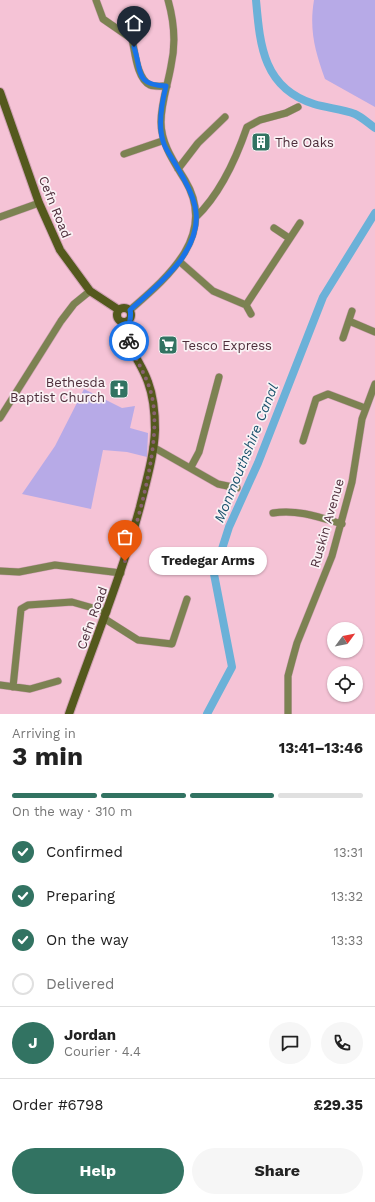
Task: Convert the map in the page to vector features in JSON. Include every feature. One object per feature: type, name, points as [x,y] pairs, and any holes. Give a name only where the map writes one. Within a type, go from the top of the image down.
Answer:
[{"type":"main road","name":"Cefn Road","points":[[0,92],[39,203],[60,250],[90,292],[119,310],[117,313],[118,319],[123,322],[128,321]]},
{"type":"main road","points":[[119,310],[125,308],[130,310]]},
{"type":"main road","name":"Cefn Road","points":[[69,714],[121,573],[133,534],[153,447],[155,414],[152,397],[147,381],[131,349],[126,334],[128,321],[131,317],[130,310]]},
{"type":"street","points":[[96,0],[103,19],[132,39],[139,72],[143,80],[151,86],[166,86]]},
{"type":"street","points":[[130,310],[150,292],[179,261],[194,231],[196,217],[195,203],[190,188],[162,141],[161,122],[166,86],[172,64],[174,36],[168,0]]},
{"type":"street","points":[[196,217],[216,193],[234,162],[247,127],[260,120],[296,108]]},
{"type":"street","points":[[178,169],[198,143],[225,117]]},
{"type":"street","points":[[124,154],[162,141]]},
{"type":"street","points":[[0,216],[39,203]]},
{"type":"street","points":[[246,305],[300,223]]},
{"type":"street","points":[[274,228],[289,238]]},
{"type":"street","points":[[179,261],[213,291],[246,305],[251,314]]},
{"type":"street","points":[[0,418],[61,321],[74,304],[90,292]]},
{"type":"street","points":[[343,338],[352,311]]},
{"type":"street","points":[[349,322],[375,332]]},
{"type":"street","points":[[191,467],[199,452],[219,377]]},
{"type":"street","name":"Ruskin Avenue","points":[[288,714],[288,676],[292,660],[297,643],[332,556],[342,524],[354,474],[365,408],[375,384]]},
{"type":"street","points":[[303,441],[316,399],[322,395],[328,394],[365,408]]},
{"type":"street","points":[[153,447],[191,467],[218,484],[237,488]]},
{"type":"street","points":[[273,513],[287,511],[297,512],[342,524]]},
{"type":"street","points":[[0,571],[19,572],[55,565],[121,573]]},
{"type":"street","points":[[13,687],[21,609],[28,605],[72,602],[106,615],[138,640],[172,644],[187,599]]},
{"type":"street","points":[[0,685],[30,689],[58,681]]},
{"type":"shaded area","points":[[314,0],[375,0],[375,107],[325,79],[318,59],[314,40],[312,21]]},
{"type":"shaded area","points":[[84,389],[122,408],[135,406],[130,428],[148,433],[147,457],[127,452],[103,450],[91,509],[22,494],[55,446]]},
{"type":"waterway","name":"Monmouthshire Canal","points":[[256,0],[260,33],[267,63],[274,76],[284,87],[297,97],[314,104],[355,114],[375,128]]},
{"type":"waterway","name":"Monmouthshire Canal","points":[[207,714],[232,667],[214,574],[229,527],[258,463],[323,297],[375,213]]},
{"type":"way so far","points":[[125,561],[152,456],[155,414],[147,381],[131,349],[129,341]]},
{"type":"place","name":"The Oaks","points":[[261,142]]},
{"type":"place","name":"Tesco Express","points":[[168,345]]},
{"type":"place","name":"Bethesda Baptist Church","points":[[119,389]]},
{"type":"place","name":"Tredegar Arms","points":[[125,561]]},
{"type":"route","points":[[129,341],[126,334],[128,321],[131,317],[130,310],[150,292],[179,261],[194,231],[196,217],[195,203],[190,188],[162,141],[161,122],[166,86],[151,86],[143,80],[139,72],[134,47]]}]
